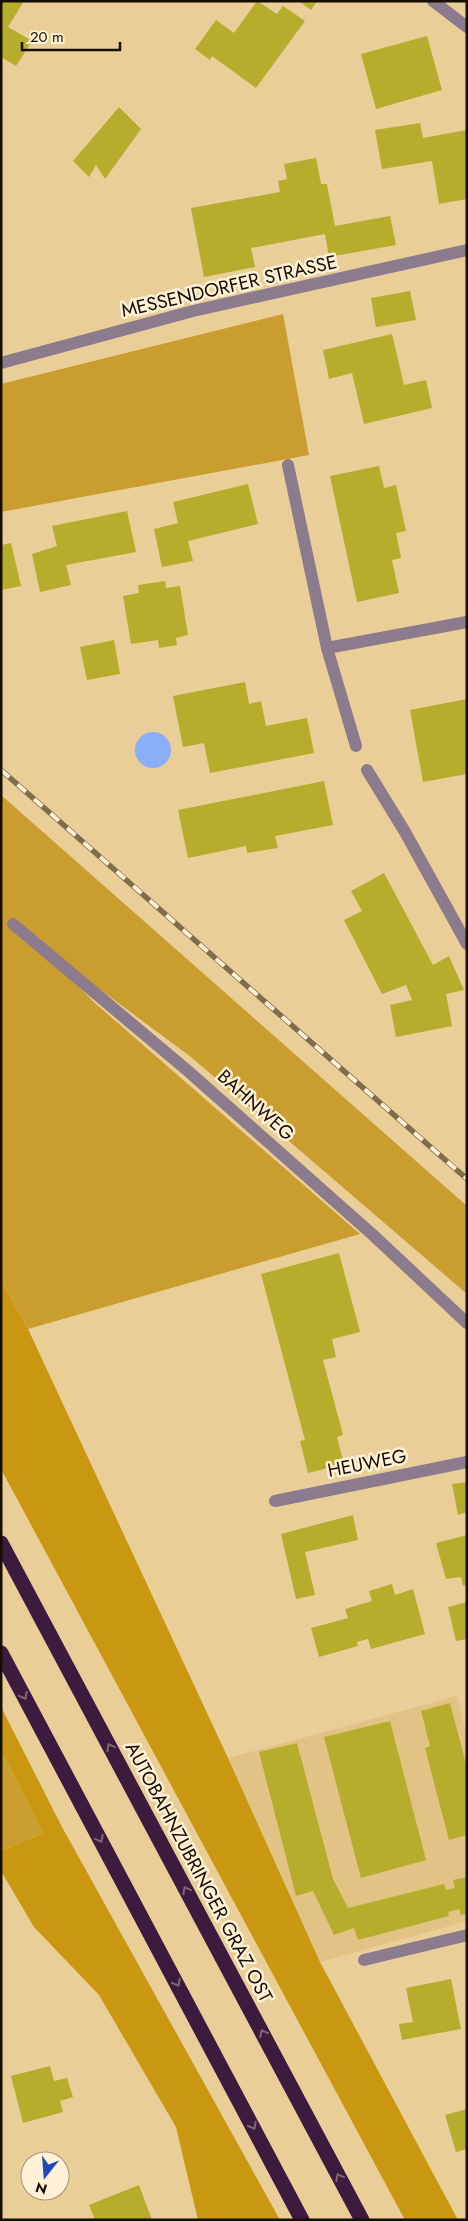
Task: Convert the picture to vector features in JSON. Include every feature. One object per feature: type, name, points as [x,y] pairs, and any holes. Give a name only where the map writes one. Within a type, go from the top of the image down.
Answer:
[{"type":"highway","name":"AUTOBAHNZUBRINGER GRAZ OST","points":[[1,1543],[362,2220]]},
{"type":"highway","points":[[1,1653],[302,2220]]},
{"type":"street","points":[[433,1],[467,26]]},
{"type":"street","name":"MESSENDORFER STRASSE","points":[[1,363],[193,311],[467,250]]},
{"type":"street","points":[[288,465],[327,648],[356,746]]},
{"type":"street","points":[[327,648],[467,622]]},
{"type":"street","points":[[367,770],[405,832],[467,944]]},
{"type":"street","name":"BAHNWEG","points":[[13,924],[188,1071],[373,1235],[467,1323]]},
{"type":"street","name":"HEUWEG","points":[[276,1501],[467,1462]]},
{"type":"street","points":[[364,1960],[467,1934]]},
{"type":"shaded area","points":[[283,314],[309,455],[1,512],[1,384]]},
{"type":"shaded area","points":[[1,795],[467,1206],[467,1294],[191,1057],[28,936],[96,1004],[360,1234],[28,1329],[1,1280]]},
{"type":"shaded area","points":[[1,1280],[28,1329],[228,1758],[320,1962],[458,2220],[405,2220],[1,1469]]},
{"type":"shaded area","points":[[457,1696],[467,1736],[467,1921],[320,1962],[228,1758]]},
{"type":"shaded area","points":[[1,1707],[62,1827],[280,2220],[198,2220],[176,2127],[99,1995],[34,1927],[1,1871],[1,1851],[43,1833],[1,1750]]},
{"type":"shaded area","points":[[1,1750],[43,1833],[1,1851]]},
{"type":"water","points":[[153,732],[165,738],[171,750],[165,762],[153,768],[141,762],[135,750],[141,738]]},
{"type":"building","points":[[1,1],[24,1],[8,27],[32,41],[16,66],[1,57]]},
{"type":"building","points":[[257,1],[277,14],[283,6],[305,21],[256,88],[212,56],[210,60],[195,49],[216,20],[234,33]]},
{"type":"building","points":[[299,1],[317,1],[311,10]]},
{"type":"building","points":[[427,36],[442,90],[376,109],[361,54]]},
{"type":"building","points":[[119,107],[141,129],[105,179],[96,165],[89,177],[73,161]]},
{"type":"building","points":[[420,123],[423,138],[467,130],[467,199],[439,204],[432,161],[382,169],[375,130]]},
{"type":"building","points":[[316,158],[321,184],[327,184],[335,226],[390,216],[396,245],[329,257],[325,234],[251,248],[255,267],[204,277],[191,208],[280,192],[278,181],[287,179],[284,164]]},
{"type":"building","points":[[410,291],[416,320],[376,327],[371,298]]},
{"type":"building","points":[[392,334],[404,385],[426,380],[432,408],[364,424],[352,373],[329,379],[323,350]]},
{"type":"building","points":[[379,466],[384,488],[396,485],[406,531],[396,533],[401,558],[392,560],[399,593],[357,602],[330,476]]},
{"type":"building","points":[[248,484],[258,524],[188,541],[193,561],[162,567],[154,529],[178,523],[173,502]]},
{"type":"building","points":[[127,511],[136,552],[66,565],[71,585],[40,592],[32,554],[57,546],[52,526]]},
{"type":"building","points":[[11,543],[21,586],[1,590],[1,545]]},
{"type":"building","points":[[165,581],[166,588],[180,586],[188,635],[176,638],[177,645],[159,648],[158,640],[131,644],[123,596],[139,593],[138,585]]},
{"type":"building","points":[[114,640],[120,674],[87,680],[80,647]]},
{"type":"building","points":[[245,682],[249,704],[261,701],[266,726],[307,718],[314,753],[210,773],[204,743],[183,747],[173,696]]},
{"type":"building","points":[[467,699],[467,774],[423,782],[410,710]]},
{"type":"building","points":[[324,781],[333,825],[275,836],[278,848],[247,853],[246,846],[188,858],[178,810]]},
{"type":"building","points":[[384,873],[433,965],[449,956],[464,990],[446,994],[452,1026],[396,1037],[390,1005],[412,1000],[406,985],[382,994],[344,920],[362,911],[351,891]]},
{"type":"building","points":[[339,1253],[360,1332],[332,1339],[336,1357],[323,1360],[343,1435],[337,1437],[344,1464],[308,1473],[300,1441],[305,1440],[261,1274]]},
{"type":"building","points":[[467,1482],[467,1512],[458,1515],[452,1484]]},
{"type":"building","points":[[353,1515],[358,1540],[305,1552],[315,1595],[296,1599],[281,1534]]},
{"type":"building","points":[[467,1535],[467,1585],[463,1586],[461,1577],[446,1579],[436,1543]]},
{"type":"building","points":[[392,1584],[395,1595],[413,1589],[425,1634],[371,1649],[368,1639],[357,1642],[358,1646],[319,1657],[311,1628],[348,1618],[345,1609],[372,1601],[369,1591]]},
{"type":"building","points":[[467,1602],[467,1639],[456,1641],[448,1607]]},
{"type":"building","points":[[450,1703],[467,1768],[467,1835],[449,1840],[425,1748],[430,1746],[421,1711]]},
{"type":"building","points":[[390,1721],[426,1860],[361,1878],[324,1737]]},
{"type":"building","points":[[297,1743],[333,1879],[348,1908],[444,1884],[446,1890],[455,1888],[453,1880],[467,1877],[467,1914],[461,1915],[459,1909],[448,1912],[449,1916],[358,1940],[354,1928],[334,1935],[313,1891],[296,1896],[259,1752]]},
{"type":"building","points":[[451,1979],[461,2029],[402,2040],[399,2024],[413,2022],[406,1988]]},
{"type":"building","points":[[50,2066],[54,2081],[67,2078],[73,2097],[60,2101],[63,2112],[23,2123],[11,2076]]},
{"type":"building","points":[[467,2109],[467,2149],[456,2152],[445,2115]]},
{"type":"building","points":[[139,2185],[152,2220],[95,2220],[89,2205]]},
{"type":"railway","points":[[1,770],[467,1179]]}]
